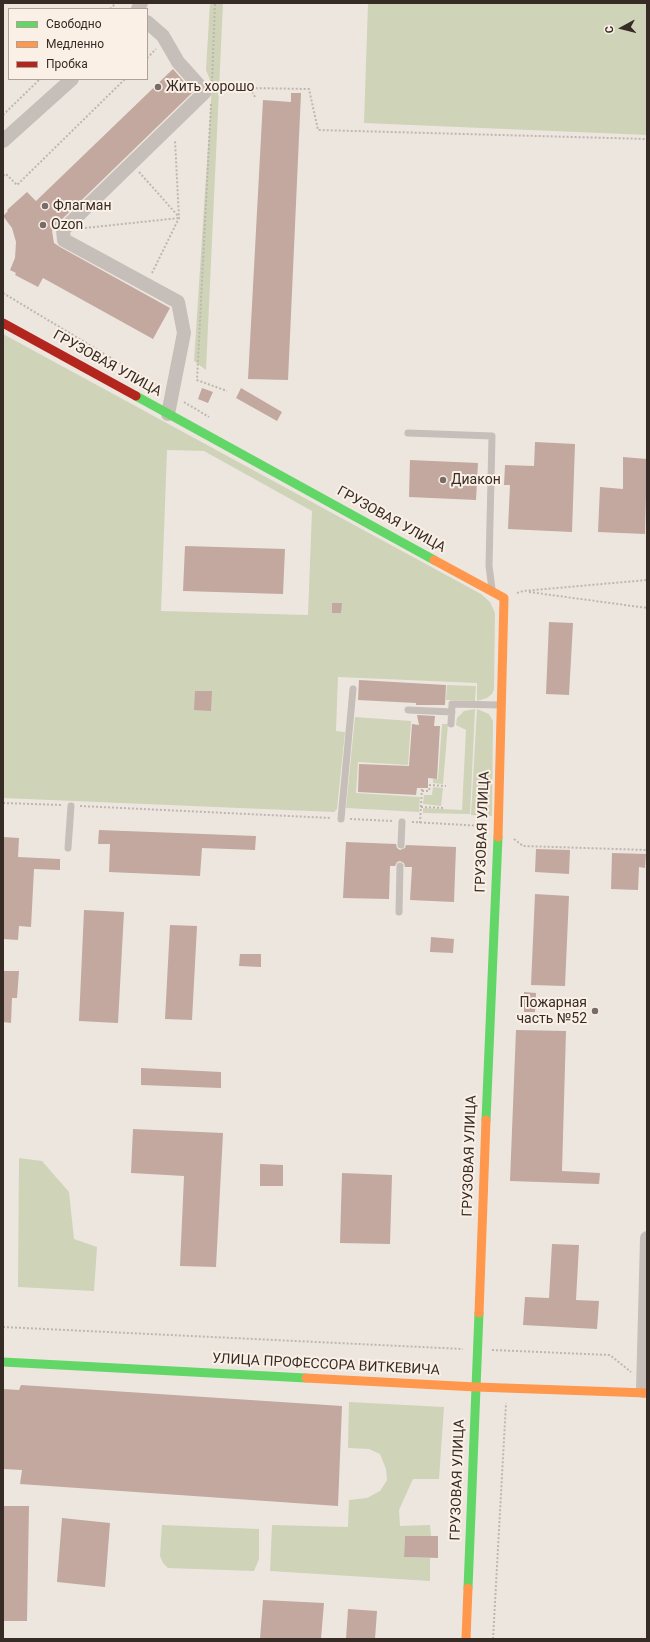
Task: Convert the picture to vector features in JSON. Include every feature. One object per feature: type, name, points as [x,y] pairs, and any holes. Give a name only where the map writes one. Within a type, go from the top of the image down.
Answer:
[{"type":"street","points":[[148,23],[163,38],[178,62],[205,92],[63,230],[64,240],[178,302],[184,333],[168,414]]},
{"type":"street","points":[[3,141],[71,80]]},
{"type":"street","name":"ГРУЗОВАЯ УЛИЦА","points":[[3,323],[504,598],[498,827],[466,1639]]},
{"type":"street","points":[[644,1388],[647,1238]]},
{"type":"street","name":"УЛИЦА ПРОФЕССОРА ВИТКЕВИЧА","points":[[3,1362],[476,1388],[644,1388]]},
{"type":"lane","points":[[408,433],[492,436],[490,566],[492,591]]},
{"type":"lane","points":[[341,819],[354,708],[353,688]]},
{"type":"lane","points":[[451,724],[452,704],[500,705]]},
{"type":"lane","points":[[408,710],[452,712]]},
{"type":"lane","points":[[68,848],[71,806]]},
{"type":"lane","points":[[401,845],[402,822]]},
{"type":"lane","points":[[399,912],[400,866]]},
{"type":"path","points":[[212,85],[215,3]]},
{"type":"path","points":[[148,57],[163,38]]},
{"type":"path","points":[[3,116],[39,80]]},
{"type":"path","points":[[3,176],[6,174],[17,185],[124,80]]},
{"type":"path","points":[[255,97],[250,88],[309,89],[318,130],[647,139]]},
{"type":"path","points":[[211,100],[197,380],[227,391]]},
{"type":"path","points":[[146,285],[179,218],[174,122]]},
{"type":"path","points":[[132,163],[179,218]]},
{"type":"path","points":[[63,230],[179,218]]},
{"type":"path","points":[[504,598],[524,591],[647,580]]},
{"type":"path","points":[[524,591],[647,608]]},
{"type":"path","points":[[420,823],[422,790],[429,791],[429,785],[446,786]]},
{"type":"path","points":[[3,803],[498,827],[523,846],[647,850]]},
{"type":"path","points":[[421,807],[444,808]]},
{"type":"path","points":[[3,1327],[610,1355],[644,1388]]},
{"type":"path","points":[[493,1639],[506,1388]]},
{"type":"green space","points":[[210,3],[223,3],[206,370],[194,361],[212,85],[206,70]]},
{"type":"green space","points":[[368,3],[647,3],[647,135],[364,123]]},
{"type":"green space","points":[[3,334],[481,594],[490,602],[495,613],[494,689],[492,694],[487,698],[477,701],[477,683],[338,677],[336,731],[345,732],[337,809],[334,812],[3,798]],"holes":[[[167,450],[204,451],[312,511],[308,615],[161,611]]]},
{"type":"green space","points":[[447,685],[476,686],[475,701],[446,700]]},
{"type":"green space","points":[[475,709],[470,814],[423,813],[423,808],[462,810],[466,730],[456,725],[457,718],[464,711]]},
{"type":"green space","points":[[477,709],[489,714],[493,721],[492,816],[471,815]]},
{"type":"green space","points":[[355,717],[411,721],[408,765],[358,762],[356,793],[420,797],[419,812],[346,808]]},
{"type":"green space","points":[[442,724],[448,724],[443,784],[433,783],[433,779],[438,779]]},
{"type":"green space","points":[[433,787],[443,788],[441,806],[423,804],[424,795],[432,795]]},
{"type":"green space","points":[[19,1158],[42,1161],[69,1192],[74,1239],[97,1247],[94,1291],[18,1287]]},
{"type":"green space","points":[[349,1402],[444,1407],[439,1479],[413,1479],[399,1510],[400,1526],[430,1525],[431,1536],[405,1536],[404,1557],[430,1558],[430,1581],[270,1571],[272,1525],[348,1527],[349,1500],[367,1498],[380,1491],[387,1480],[386,1469],[380,1454],[369,1449],[348,1448]]},
{"type":"green space","points":[[162,1525],[259,1529],[259,1559],[254,1571],[168,1568],[163,1563],[160,1556]]},
{"type":"building","name":"Флагман","points":[[173,69],[193,92],[57,224],[52,231],[54,243],[60,247],[170,308],[153,339],[43,278],[38,287],[15,275],[16,273],[10,270],[15,258],[16,242],[12,228],[3,216],[8,211],[7,210],[27,192],[36,201]]},
{"type":"building","points":[[291,93],[301,93],[288,380],[248,379],[263,100],[291,102]]},
{"type":"building","points":[[202,388],[213,392],[208,403],[198,399]]},
{"type":"building","points":[[241,388],[282,412],[277,421],[236,398]]},
{"type":"building","points":[[535,442],[575,444],[572,532],[508,529],[510,485],[504,485],[505,465],[534,466]]},
{"type":"building","points":[[623,457],[647,459],[645,534],[598,532],[600,487],[623,489]]},
{"type":"building","name":"Диакон","points":[[410,460],[478,463],[476,500],[409,497]]},
{"type":"building","points":[[185,546],[285,549],[283,594],[183,591]]},
{"type":"building","points":[[332,603],[342,603],[341,613],[332,613]]},
{"type":"building","points":[[549,622],[573,623],[569,695],[546,694]]},
{"type":"building","points":[[359,680],[446,685],[445,705],[416,705],[416,703],[358,700]]},
{"type":"building","points":[[195,691],[212,691],[211,711],[194,710]]},
{"type":"building","points":[[417,715],[435,716],[434,726],[440,726],[437,779],[428,778],[428,788],[417,788],[416,795],[358,792],[359,764],[409,766],[412,724],[419,725]]},
{"type":"building","points":[[99,830],[256,836],[255,850],[202,848],[200,876],[109,872],[110,844],[98,844]]},
{"type":"building","points":[[3,837],[19,838],[18,857],[60,859],[60,870],[34,869],[31,927],[19,926],[18,940],[3,939]]},
{"type":"building","points":[[346,842],[396,844],[397,848],[400,850],[405,848],[406,845],[456,847],[454,902],[410,900],[412,867],[405,867],[404,863],[400,861],[397,862],[395,866],[390,866],[389,899],[343,898]]},
{"type":"building","points":[[536,849],[570,850],[569,874],[535,872]]},
{"type":"building","points":[[612,853],[646,854],[645,868],[639,867],[638,890],[611,889]]},
{"type":"building","points":[[535,894],[569,896],[565,986],[531,985]]},
{"type":"building","points":[[84,910],[124,912],[118,1023],[79,1021]]},
{"type":"building","points":[[170,925],[197,926],[192,1020],[165,1019]]},
{"type":"building","points":[[431,937],[454,939],[453,953],[430,952]]},
{"type":"building","points":[[240,954],[261,954],[261,967],[239,966]]},
{"type":"building","points":[[3,971],[19,971],[17,998],[12,998],[11,1023],[3,1022]]},
{"type":"building","points":[[524,992],[536,993],[535,1012],[524,1012]]},
{"type":"building","points":[[516,1030],[566,1031],[562,1171],[600,1173],[599,1184],[510,1181]]},
{"type":"building","points":[[141,1068],[221,1072],[221,1088],[141,1085]]},
{"type":"building","points":[[133,1129],[223,1133],[216,1267],[180,1266],[184,1176],[131,1173]]},
{"type":"building","points":[[260,1164],[283,1165],[283,1186],[260,1186]]},
{"type":"building","points":[[342,1173],[392,1175],[390,1244],[340,1243]]},
{"type":"building","points":[[552,1244],[579,1245],[576,1300],[599,1301],[597,1329],[523,1325],[525,1297],[549,1298]]},
{"type":"building","points":[[21,1385],[342,1406],[338,1506],[20,1484],[22,1470],[3,1469],[3,1389],[19,1390]]},
{"type":"building","points":[[3,1506],[29,1506],[27,1621],[3,1621]]},
{"type":"building","points":[[62,1518],[110,1523],[105,1587],[57,1582]]},
{"type":"building","points":[[405,1536],[438,1536],[438,1558],[404,1557]]},
{"type":"building","points":[[263,1600],[324,1603],[321,1639],[260,1639]]},
{"type":"building","points":[[348,1609],[377,1611],[375,1639],[346,1639]]},
{"type":"traffic: fast","points":[[136,396],[434,560]]},
{"type":"traffic: fast","points":[[486,1120],[498,837]]},
{"type":"traffic: fast","points":[[468,1588],[479,1313]]},
{"type":"traffic: fast","points":[[3,1362],[306,1378]]},
{"type":"traffic: slow","points":[[434,560],[504,598],[498,837]]},
{"type":"traffic: slow","points":[[479,1313],[486,1120]]},
{"type":"traffic: slow","points":[[306,1378],[476,1387],[647,1393]]},
{"type":"traffic: slow","points":[[466,1639],[468,1588]]},
{"type":"traffic: jam","points":[[3,323],[136,396]]},
{"type":"place","name":"Жить хорошо","points":[[158,87]]},
{"type":"place","name":"Флагман","points":[[45,206]]},
{"type":"place","name":"Ozon","points":[[43,225]]},
{"type":"place","name":"Диакон","points":[[443,480]]},
{"type":"place","name":"Пожарная часть №52","points":[[595,1011]]}]
